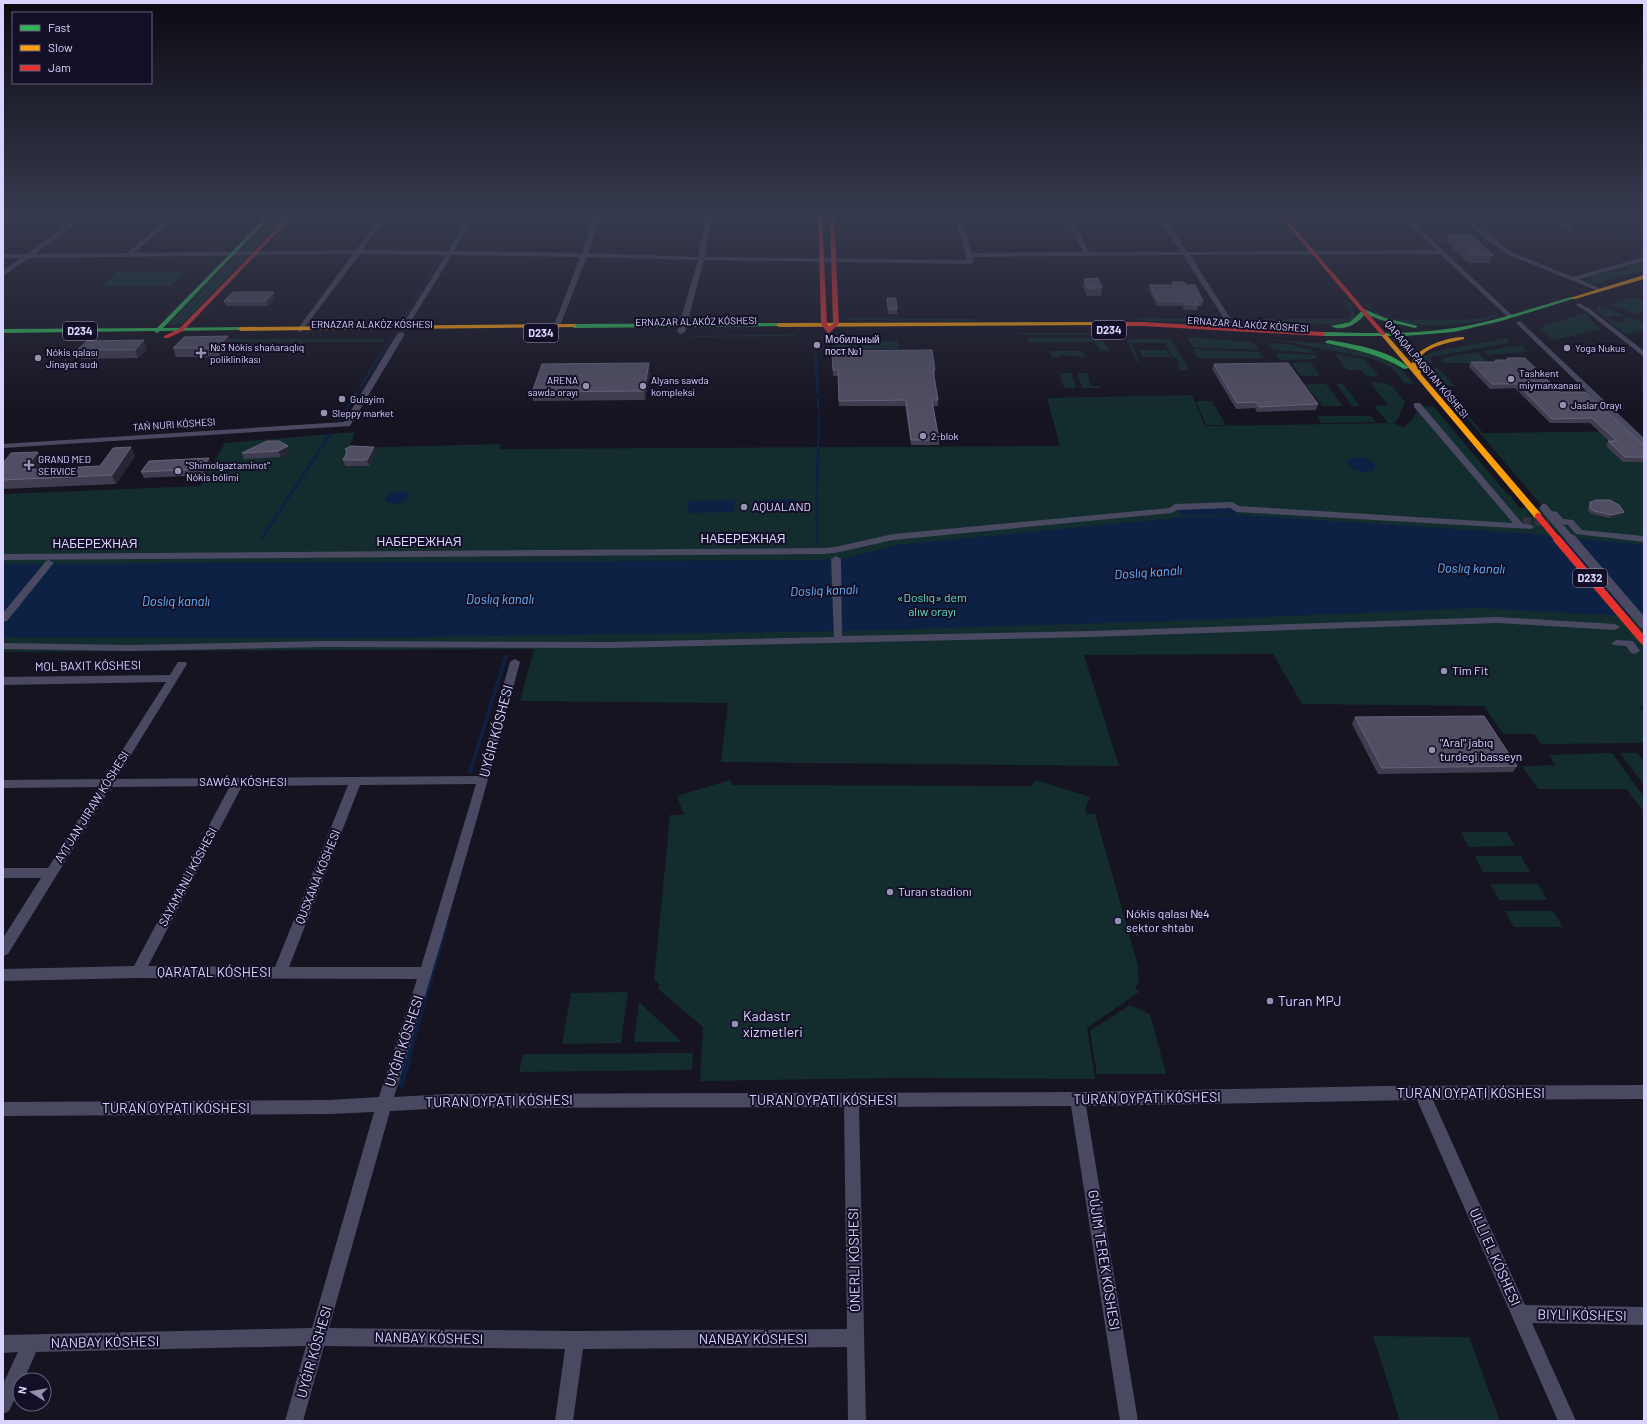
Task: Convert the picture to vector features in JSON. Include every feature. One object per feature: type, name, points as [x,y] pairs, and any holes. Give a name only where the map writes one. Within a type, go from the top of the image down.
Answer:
[{"type":"main road","points":[[157,331],[206,280]]},
{"type":"main road","points":[[187,332],[233,280]]},
{"type":"main road","points":[[823,280],[826,324]]},
{"type":"main road","points":[[834,280],[836,320]]},
{"type":"main road","name":"QARAQALPAQSTAN KÓSHESI","points":[[1338,280],[1495,466],[1541,512]]},
{"type":"main road","name":"D234","points":[[1386,337],[1471,327],[1632,280]]},
{"type":"main road","name":"D234","points":[[1386,337],[1462,338],[1519,324],[1644,286]]},
{"type":"main road","points":[[1181,325],[1338,326],[1359,320],[1364,311],[1383,319],[1412,325],[1438,328],[1471,327]]},
{"type":"main road","name":"ERNAZAR ALAKÓZ KÓSHESI","points":[[826,324],[836,320],[1186,331],[1306,340],[1386,337]]},
{"type":"main road","name":"ERNAZAR ALAKÓZ KÓSHESI","points":[[3,331],[402,332],[682,329],[826,324],[1052,327],[1181,325],[1386,337]]},
{"type":"main road","name":"ERNAZAR ALAKÓZ KÓSHESI","points":[[3,338],[166,337],[187,332],[300,330],[402,332],[556,328],[682,329]]},
{"type":"main road","points":[[1418,376],[1415,364],[1420,352],[1462,338]]},
{"type":"main road","points":[[1306,340],[1358,347],[1374,351],[1397,361],[1418,376]]},
{"type":"main road","name":"D232","points":[[1541,512],[1643,641]]},
{"type":"street","points":[[300,330],[336,280]]},
{"type":"street","points":[[3,446],[347,424],[433,280]]},
{"type":"street","points":[[556,328],[574,280]]},
{"type":"street","points":[[682,329],[694,280]]},
{"type":"street","points":[[1203,280],[1231,325],[1247,330]]},
{"type":"street","points":[[1472,280],[1510,316]]},
{"type":"street","points":[[1577,280],[1600,290]]},
{"type":"street","points":[[1579,305],[1588,310],[1644,355]]},
{"type":"street","points":[[1519,324],[1644,442]]},
{"type":"street","name":"НАБЕРЕЖНАЯ","points":[[3,557],[836,554],[893,537],[1172,510],[1175,507],[1232,504],[1237,509],[1522,524],[1417,405]]},
{"type":"street","points":[[1541,512],[1644,624]]},
{"type":"street","points":[[1554,514],[1560,522],[1570,522],[1579,532],[1644,538]]},
{"type":"street","points":[[836,554],[838,635]]},
{"type":"street","points":[[3,619],[49,563]]},
{"type":"street","points":[[3,646],[129,648],[324,644],[612,645],[1071,635],[1497,620],[1615,627]]},
{"type":"street","points":[[1617,643],[1629,643],[1635,651]]},
{"type":"street","points":[[294,1421],[384,1104],[426,973],[483,780],[515,662]]},
{"type":"street","points":[[3,950],[182,664]]},
{"type":"street","points":[[3,680],[174,678]]},
{"type":"street","name":"SAWǴA KÓSHESI","points":[[3,784],[483,780]]},
{"type":"street","name":"QUSXANA KÓSHESI","points":[[280,972],[356,781]]},
{"type":"street","points":[[138,972],[238,782]]},
{"type":"street","points":[[3,873],[51,873]]},
{"type":"street","name":"QARATAL KÓSHESI","points":[[3,975],[138,972],[426,973]]},
{"type":"street","points":[[3,1109],[329,1107],[448,1101],[1077,1099],[1422,1093],[1644,1092]]},
{"type":"street","points":[[1422,1093],[1567,1421]]},
{"type":"street","name":"GÚJIM TEREK KÓSHESI","points":[[1077,1099],[1129,1421]]},
{"type":"street","name":"ÓNERLI KÓSHESI","points":[[851,1100],[857,1421]]},
{"type":"street","name":"BIYLI KÓSHESI","points":[[1521,1314],[1644,1316]]},
{"type":"street","name":"NANBAY KÓSHESI","points":[[3,1344],[318,1337],[575,1340],[856,1338]]},
{"type":"street","points":[[564,1421],[575,1340]]},
{"type":"street","points":[[3,1405],[31,1343]]},
{"type":"green space","points":[[108,280],[177,280],[171,286],[102,286]]},
{"type":"green space","points":[[211,280],[225,280],[183,324],[167,325]]},
{"type":"green space","points":[[1589,280],[1606,280],[1593,284],[1588,282]]},
{"type":"green space","points":[[1633,297],[1644,301],[1644,312],[1635,314],[1610,304]]},
{"type":"green space","points":[[1343,300],[1347,300],[1352,305],[1355,317],[1351,321],[1336,324],[1257,323],[1248,322],[1243,319],[1348,319],[1352,312]]},
{"type":"green space","points":[[1361,300],[1363,300],[1372,310],[1386,317],[1400,320],[1477,319],[1497,314],[1500,315],[1470,323],[1421,325],[1385,318],[1371,310]]},
{"type":"green space","points":[[1602,306],[1624,315],[1619,317],[1614,315],[1607,318],[1618,323],[1626,320],[1622,318],[1628,317],[1644,323],[1644,330],[1625,335],[1594,309]]},
{"type":"green space","points":[[1584,313],[1601,329],[1555,340],[1551,339],[1538,328]]},
{"type":"green space","points":[[847,318],[978,319],[978,321],[850,320]]},
{"type":"green space","points":[[1128,318],[1219,320],[1215,322],[1147,321]]},
{"type":"green space","points":[[1016,333],[1114,333],[1119,335],[1024,335]]},
{"type":"green space","points":[[800,334],[793,336],[690,337],[694,336]]},
{"type":"green space","points":[[1187,337],[1253,342],[1259,350],[1193,347]]},
{"type":"green space","points":[[835,338],[843,338],[856,342],[857,349],[836,349]]},
{"type":"green space","points":[[1027,338],[1098,338],[1099,341],[1104,341],[1110,351],[1100,351],[1095,342],[1030,343]]},
{"type":"green space","points":[[1506,338],[1509,343],[1429,357],[1433,363],[1422,363],[1423,357],[1433,352]]},
{"type":"green space","points":[[205,339],[385,339],[384,342],[202,342]]},
{"type":"green space","points":[[1127,339],[1171,339],[1189,370],[1180,370],[1177,365],[1180,365],[1176,358],[1173,358],[1165,343],[1132,343],[1139,361],[1137,362]]},
{"type":"green space","points":[[1262,339],[1333,345],[1368,353],[1385,359],[1400,368],[1414,384],[1404,383],[1391,367],[1370,358],[1288,342]]},
{"type":"green space","points":[[862,341],[898,341],[899,349],[862,349]]},
{"type":"green space","points":[[1268,343],[1287,344],[1312,350],[1314,353],[1274,350]]},
{"type":"green space","points":[[1523,345],[1526,352],[1488,355],[1483,351]]},
{"type":"green space","points":[[1193,349],[1259,352],[1264,358],[1198,358]]},
{"type":"green space","points":[[1139,350],[1167,350],[1170,357],[1142,357]]},
{"type":"green space","points":[[1050,351],[1083,351],[1085,357],[1060,355],[1060,357],[1052,357]]},
{"type":"green space","points":[[1477,352],[1487,361],[1485,361],[1486,363],[1444,363],[1441,361],[1443,358]]},
{"type":"green space","points":[[1275,353],[1315,355],[1317,359],[1280,360]]},
{"type":"green space","points":[[1335,354],[1364,359],[1379,376],[1366,376],[1361,370],[1347,370]]},
{"type":"green space","points":[[1310,362],[1320,376],[1301,376],[1291,363]]},
{"type":"green space","points":[[1423,367],[1438,368],[1455,386],[1437,385]]},
{"type":"green space","points":[[1059,373],[1071,373],[1076,388],[1064,388]]},
{"type":"green space","points":[[1077,373],[1087,373],[1091,386],[1100,386],[1100,388],[1082,388]]},
{"type":"green space","points":[[1370,382],[1383,383],[1391,386],[1405,402],[1398,419],[1394,423],[1388,423],[1374,406],[1388,405]]},
{"type":"green space","points":[[1305,384],[1326,384],[1343,406],[1322,406]]},
{"type":"green space","points":[[1336,384],[1343,384],[1360,406],[1352,406]]},
{"type":"green space","name":"«Doslıq» dem alıw orayı","points":[[1192,395],[1205,426],[1393,423],[1404,427],[1413,419],[1421,406],[1434,407],[1508,495],[1511,496],[1519,508],[1549,508],[1542,506],[1448,396],[1452,396],[1483,433],[1629,431],[1644,446],[1644,706],[1639,706],[1644,712],[1644,743],[1541,744],[1534,734],[1503,734],[1484,706],[1302,704],[1273,654],[1084,655],[1119,766],[721,762],[728,703],[520,701],[534,649],[3,652],[3,494],[200,486],[225,443],[355,432],[349,448],[501,444],[500,449],[1060,446],[1047,398]]},
{"type":"green space","points":[[1196,401],[1212,401],[1226,425],[1206,425]]},
{"type":"green space","points":[[1317,416],[1371,416],[1376,422],[1321,423]]},
{"type":"green space","points":[[1612,753],[1644,797],[1644,812],[1626,789],[1538,789],[1522,766],[1555,765],[1549,755]]},
{"type":"green space","points":[[1620,753],[1637,753],[1644,762],[1644,785]]},
{"type":"green space","name":"Turan stadionı","points":[[730,780],[733,785],[1032,786],[1036,780],[1090,797],[1085,809],[1087,814],[1095,814],[1139,969],[1137,970],[1139,983],[1135,987],[1139,992],[1087,1028],[1095,1079],[898,1078],[700,1081],[703,1027],[657,988],[660,985],[654,980],[670,815],[684,815],[677,796]]},
{"type":"green space","points":[[1461,832],[1507,832],[1515,846],[1469,847]]},
{"type":"green space","points":[[1475,856],[1521,856],[1530,872],[1483,872]]},
{"type":"green space","points":[[1490,884],[1538,884],[1547,900],[1499,900]]},
{"type":"green space","points":[[1505,911],[1553,911],[1563,927],[1514,927]]},
{"type":"green space","points":[[628,992],[621,1043],[562,1044],[571,993]]},
{"type":"green space","points":[[639,1002],[682,1042],[634,1042]]},
{"type":"green space","points":[[1130,1005],[1150,1014],[1166,1074],[1097,1074],[1090,1031]]},
{"type":"green space","points":[[693,1053],[692,1070],[519,1072],[523,1054]]},
{"type":"green space","points":[[1373,1336],[1469,1337],[1500,1421],[1400,1421]]},
{"type":"water","points":[[1352,458],[1362,458],[1370,461],[1375,464],[1375,469],[1368,472],[1357,470],[1348,463],[1348,461]]},
{"type":"water","points":[[397,491],[408,492],[410,495],[398,504],[389,503],[386,501],[385,499],[387,495]]},
{"type":"water","points":[[796,499],[796,512],[754,512],[754,500]]},
{"type":"water","points":[[735,500],[734,512],[688,513],[689,501]]},
{"type":"water","points":[[1232,507],[1236,514],[1182,516],[1178,509]]},
{"type":"water","name":"Doslıq kanalı","points":[[1238,515],[1534,534],[1644,545],[1644,617],[1478,608],[1196,620],[848,631],[346,638],[3,637],[3,564],[818,560],[848,558],[896,545],[1176,518]]},
{"type":"building","points":[[1085,280],[1099,280],[1102,288],[1088,288]]},
{"type":"building","points":[[1172,282],[1184,282],[1186,285],[1195,285],[1203,301],[1196,301],[1198,305],[1185,304],[1183,301],[1158,301],[1150,285],[1174,285]]},
{"type":"building","points":[[233,292],[274,292],[266,301],[224,301]]},
{"type":"building","points":[[887,298],[896,298],[897,309],[888,309]]},
{"type":"building","points":[[228,336],[217,348],[173,348],[184,337]]},
{"type":"building","points":[[144,340],[135,350],[77,350],[87,341]]},
{"type":"building","points":[[932,350],[935,370],[933,370],[938,400],[932,400],[939,440],[911,440],[906,400],[839,401],[838,370],[833,370],[832,351]]},
{"type":"building","points":[[1507,358],[1525,358],[1560,392],[1586,392],[1644,446],[1644,457],[1625,457],[1608,441],[1617,441],[1592,418],[1552,419],[1517,384],[1492,384],[1471,362],[1497,362],[1495,360],[1509,360]]},
{"type":"building","points":[[649,363],[644,391],[532,392],[542,364]]},
{"type":"building","points":[[1288,363],[1318,404],[1259,407],[1256,402],[1237,403],[1214,364]]},
{"type":"building","points":[[267,441],[279,441],[288,446],[278,451],[242,453]]},
{"type":"building","points":[[351,446],[374,447],[367,460],[343,460],[347,452],[345,449]]},
{"type":"building","points":[[131,447],[112,475],[3,480],[3,463],[11,453],[38,452],[24,470],[100,466],[113,448]]},
{"type":"building","points":[[209,458],[202,469],[141,472],[149,461]]},
{"type":"building","points":[[1597,500],[1610,500],[1619,505],[1624,512],[1612,515],[1594,511],[1590,508],[1590,502]]},
{"type":"building","name":"\"Aral\" jabıq turdegi basseyn","points":[[1484,716],[1517,766],[1382,768],[1355,717]]},
{"type":"waterway","points":[[424,284],[426,280]]},
{"type":"waterway","points":[[402,322],[423,286]]},
{"type":"waterway","points":[[379,358],[388,343]]},
{"type":"waterway","points":[[815,344],[816,355]]},
{"type":"waterway","points":[[361,386],[379,357]]},
{"type":"waterway","points":[[816,357],[816,366]]},
{"type":"waterway","points":[[816,369],[817,381]]},
{"type":"waterway","points":[[817,383],[817,394]]},
{"type":"waterway","points":[[338,422],[358,391]]},
{"type":"waterway","points":[[818,399],[818,408]]},
{"type":"waterway","points":[[817,487],[819,414]]},
{"type":"waterway","points":[[262,538],[330,434]]},
{"type":"waterway","points":[[817,492],[817,541]]},
{"type":"waterway","points":[[471,769],[506,656]]},
{"type":"waterway","points":[[470,772],[471,768]]},
{"type":"waterway","points":[[408,1059],[446,925]]},
{"type":"waterway","points":[[401,1085],[409,1058]]},
{"type":"tunnel","points":[[1523,521],[1549,522]]},
{"type":"traffic: fast","points":[[157,331],[206,280]]},
{"type":"traffic: fast","points":[[1323,334],[1422,334],[1454,330],[1499,320],[1573,298]]},
{"type":"traffic: fast","points":[[1334,326],[1352,323],[1359,318],[1364,311],[1383,319],[1415,326]]},
{"type":"traffic: fast","points":[[574,326],[779,325]]},
{"type":"traffic: fast","points":[[3,331],[241,329]]},
{"type":"traffic: fast","points":[[1328,342],[1368,350],[1397,362],[1406,368]]},
{"type":"traffic: slow","points":[[1573,298],[1632,280]]},
{"type":"traffic: slow","points":[[779,325],[1102,324]]},
{"type":"traffic: slow","points":[[241,329],[574,326]]},
{"type":"traffic: slow","points":[[1383,334],[1538,516]]},
{"type":"traffic: slow","points":[[1418,376],[1415,366],[1417,356],[1435,345],[1462,338]]},
{"type":"traffic: jam","points":[[166,337],[181,330],[229,280]]},
{"type":"traffic: jam","points":[[822,280],[824,324],[829,331],[836,324],[834,280]]},
{"type":"traffic: jam","points":[[1337,280],[1383,334]]},
{"type":"traffic: jam","points":[[1102,324],[1142,324],[1323,334]]},
{"type":"traffic: jam","points":[[1538,516],[1643,640]]},
{"type":"place","name":"Мобильный пост №1","points":[[817,345]]},
{"type":"place","name":"Yoga Nukus","points":[[1567,348]]},
{"type":"place","name":"№3 Nókis shańaraqlıq poliklinikası","points":[[201,353]]},
{"type":"place","name":"Nókis qalası Jinayat sudı","points":[[38,358]]},
{"type":"place","name":"Tashkent miymanxanası","points":[[1511,379]]},
{"type":"place","name":"ARENA sawda orayı","points":[[586,386]]},
{"type":"place","name":"Alyans sawda kompleksi","points":[[643,386]]},
{"type":"place","name":"Gulayim","points":[[342,399]]},
{"type":"place","name":"Jaslar Orayı","points":[[1563,405]]},
{"type":"place","name":"Sleppy market","points":[[324,413]]},
{"type":"place","name":"2-blok","points":[[923,436]]},
{"type":"place","name":"GRAND MED SERVICE","points":[[29,465]]},
{"type":"place","name":"\"Shimolgaztaminot\" Nókis bólimi","points":[[178,471]]},
{"type":"place","name":"AQUALAND","points":[[744,507]]},
{"type":"place","name":"Tim Fit","points":[[1444,671]]},
{"type":"place","name":"\"Aral\" jabıq turdegi basseyn","points":[[1432,750]]},
{"type":"place","name":"Turan stadionı","points":[[890,892]]},
{"type":"place","name":"Nókis qalası №4 sektor shtabı","points":[[1118,921]]},
{"type":"place","name":"Turan MPJ","points":[[1270,1001]]},
{"type":"place","name":"Kadastr xizmetleri","points":[[735,1024]]}]
